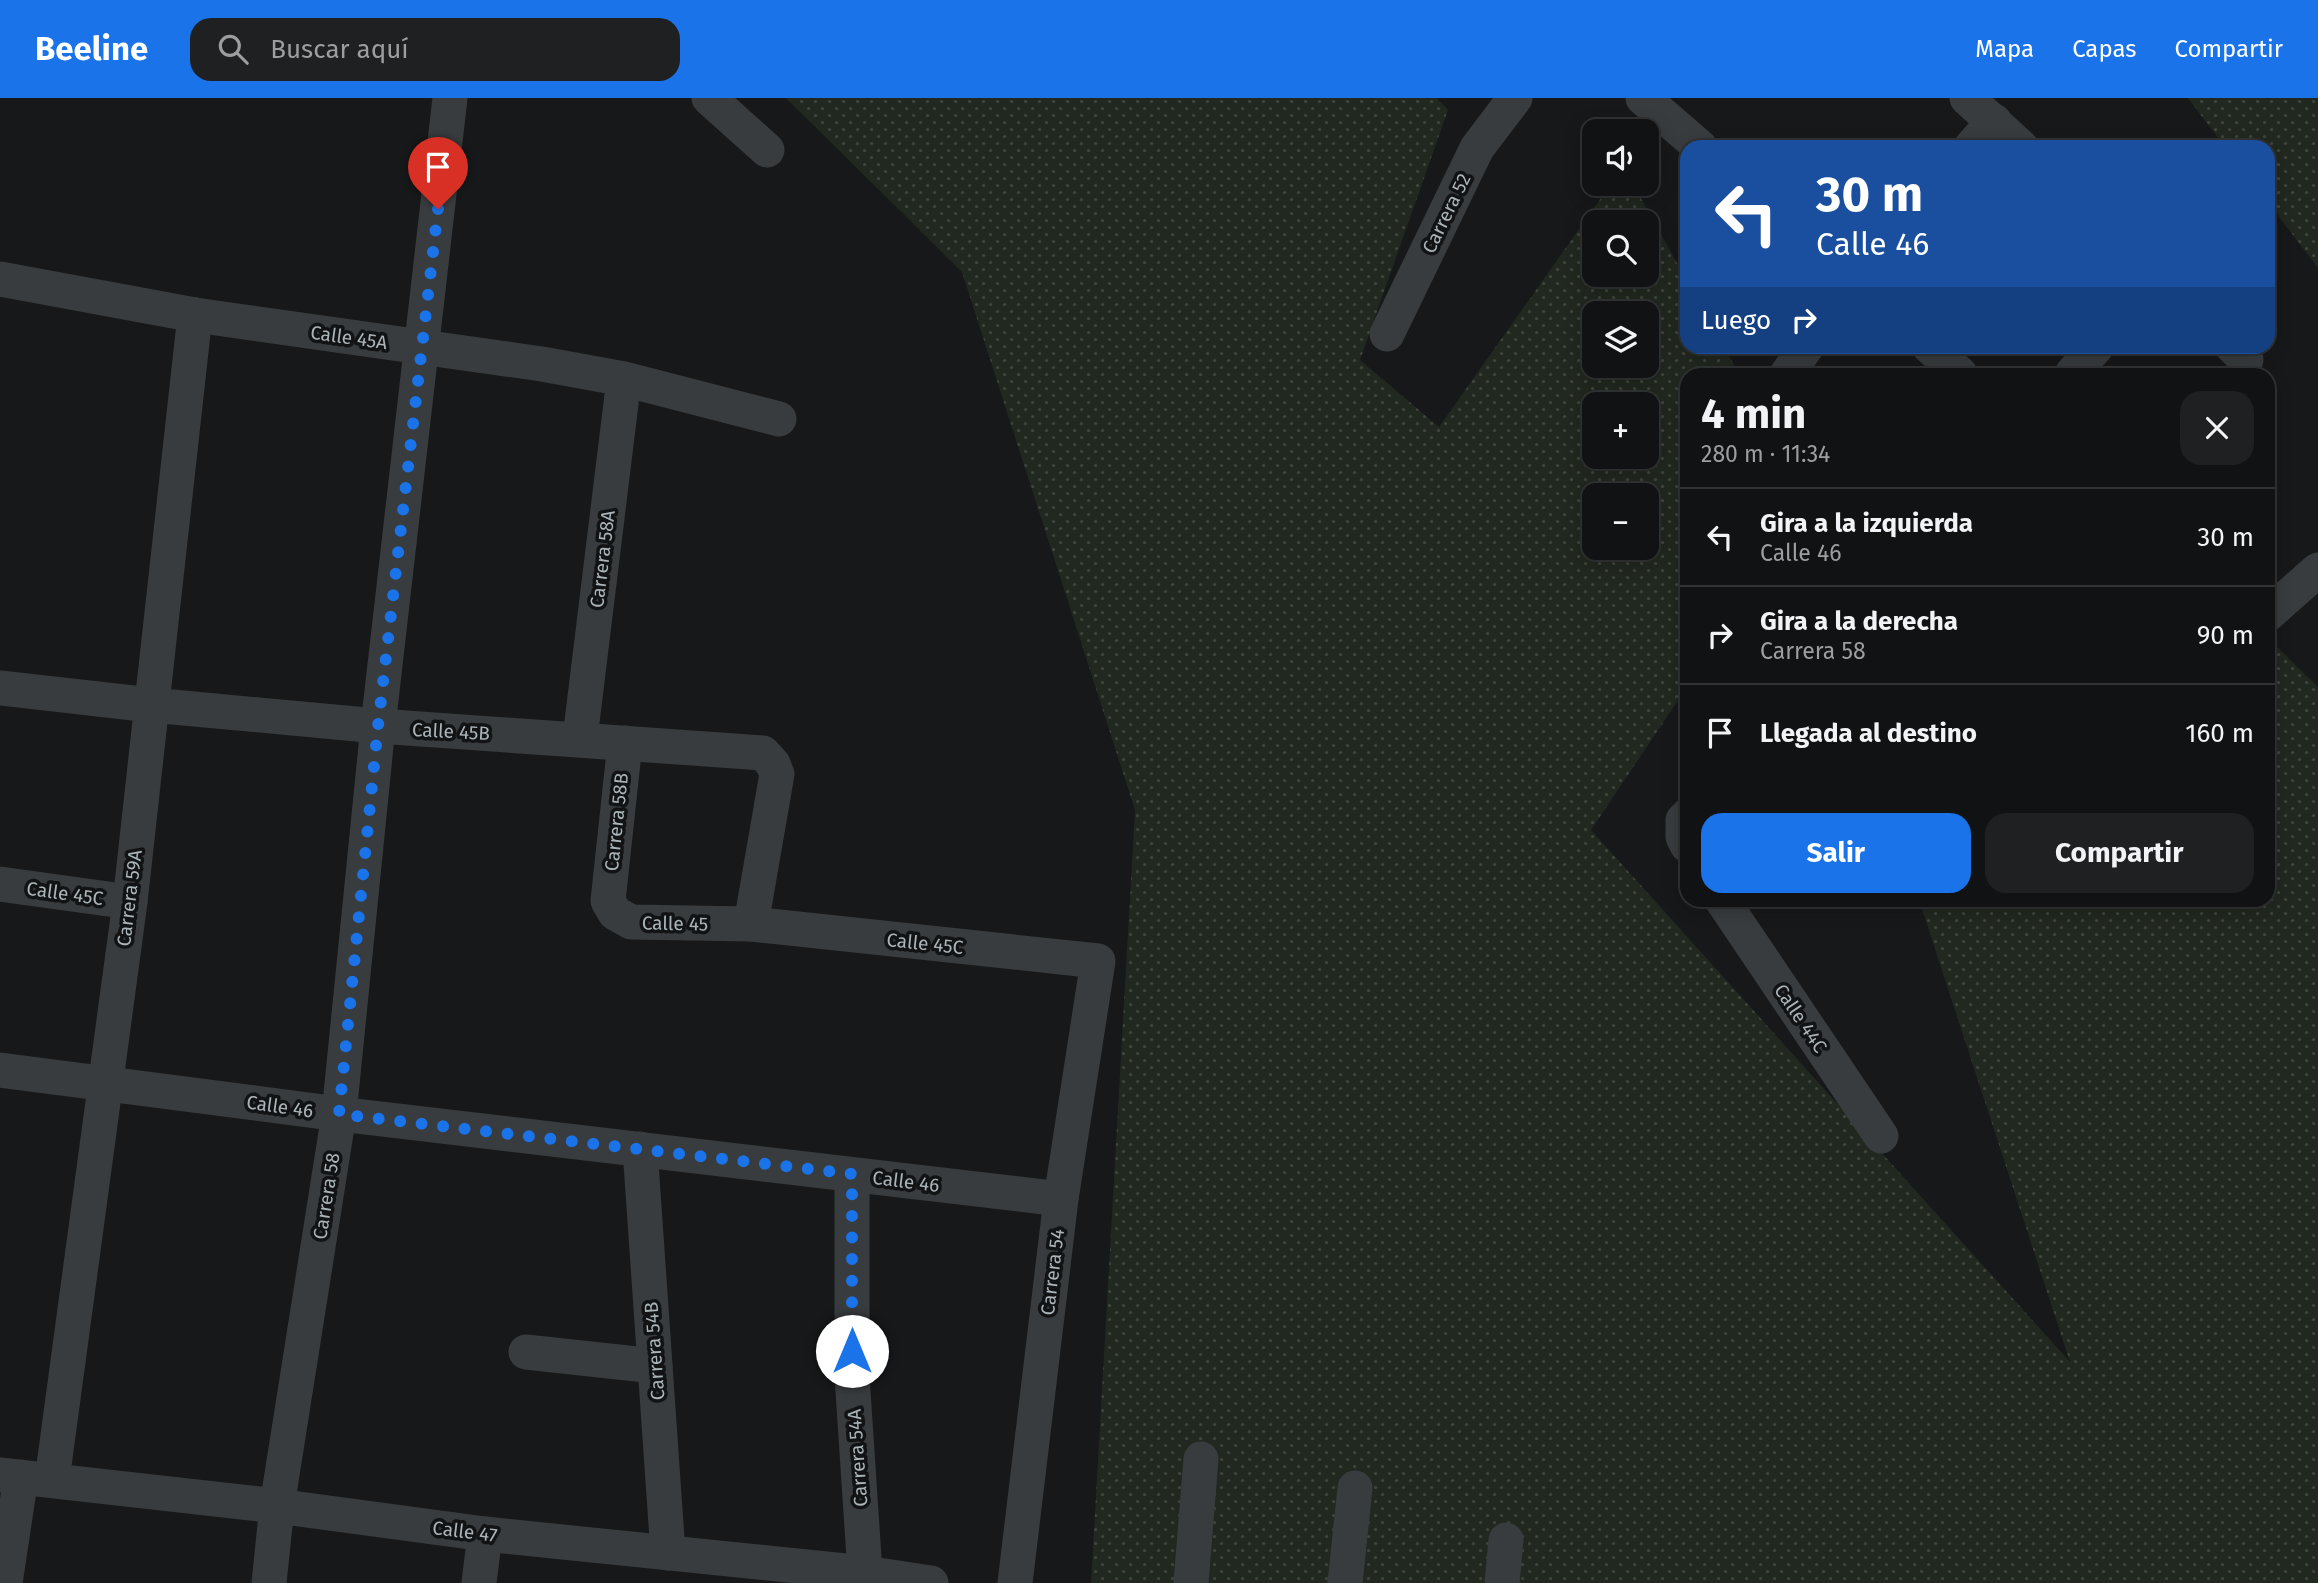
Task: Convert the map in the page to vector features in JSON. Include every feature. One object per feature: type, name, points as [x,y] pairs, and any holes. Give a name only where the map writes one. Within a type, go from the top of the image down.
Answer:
[{"type":"street","name":"Carrera 58","points":[[269,1583],[277,1506],[339,1114],[378,726],[450,98]]},
{"type":"street","points":[[709,98],[767,150]]},
{"type":"street","name":"Carrera 52","points":[[1387,334],[1477,148],[1515,98]]},
{"type":"street","points":[[1643,98],[1692,140]]},
{"type":"street","points":[[1967,98],[2014,140]]},
{"type":"street","points":[[1977,140],[1994,121]]},
{"type":"street","name":"Calle 45A","points":[[0,279],[195,315],[542,364],[624,379],[779,419]]},
{"type":"street","name":"Carrera 59A","points":[[5,1583],[104,1082],[130,902],[195,315]]},
{"type":"street","points":[[1938,354],[1953,368]]},
{"type":"street","points":[[2077,368],[2090,354]]},
{"type":"street","name":"Carrera 58A","points":[[580,738],[624,379]]},
{"type":"street","points":[[2275,608],[2318,569]]},
{"type":"street","name":"Calle 45B","points":[[0,688],[378,726],[580,738],[763,753],[773,764],[777,775],[751,924]]},
{"type":"street","name":"Carrera 58B","points":[[608,901],[625,743]]},
{"type":"street","name":"Calle 45C","points":[[0,884],[130,902]]},
{"type":"street","name":"Calle 45","points":[[608,901],[615,913],[631,922],[751,924]]},
{"type":"street","name":"Calle 44C","points":[[1727,907],[1881,1136]]},
{"type":"street","name":"Calle 45C","points":[[751,924],[1098,961]]},
{"type":"street","name":"Carrera 54","points":[[1015,1583],[1061,1199],[1098,961]]},
{"type":"street","name":"Calle 46","points":[[0,1070],[339,1114],[1061,1199]]},
{"type":"street","name":"Carrera 54B","points":[[640,1149],[668,1553]]},
{"type":"street","name":"Carrera 54A","points":[[852,1174],[852,1376],[865,1573]]},
{"type":"street","points":[[526,1352],[655,1366]]},
{"type":"street","points":[[1191,1583],[1201,1459]]},
{"type":"street","name":"Calle 47","points":[[24,1477],[277,1506],[485,1534],[668,1553],[806,1575],[865,1573],[930,1583]]},
{"type":"street","points":[[1345,1583],[1355,1488]]},
{"type":"street","points":[[479,1583],[485,1534]]},
{"type":"street","points":[[1502,1583],[1506,1541]]},
{"type":"shaded area","points":[[786,98],[1437,98],[1448,110],[1360,360],[1439,427],[1582,225],[1582,287],[1659,287],[1659,231],[1680,268],[1680,354],[1728,354],[1736,368],[1680,368],[1680,697],[1591,830],[2070,1362],[1921,907],[2275,907],[2275,645],[2318,687],[2318,1583],[1091,1583],[1135,810],[962,272]]},
{"type":"shaded area","points":[[2188,98],[2318,98],[2318,268],[2275,211],[2275,140],[2220,140]]},
{"type":"shaded area","points":[[1603,196],[1640,196],[1647,210],[1593,210]]},
{"type":"route","points":[[438,209],[378,726],[339,1114],[852,1174],[852,1351]]}]
